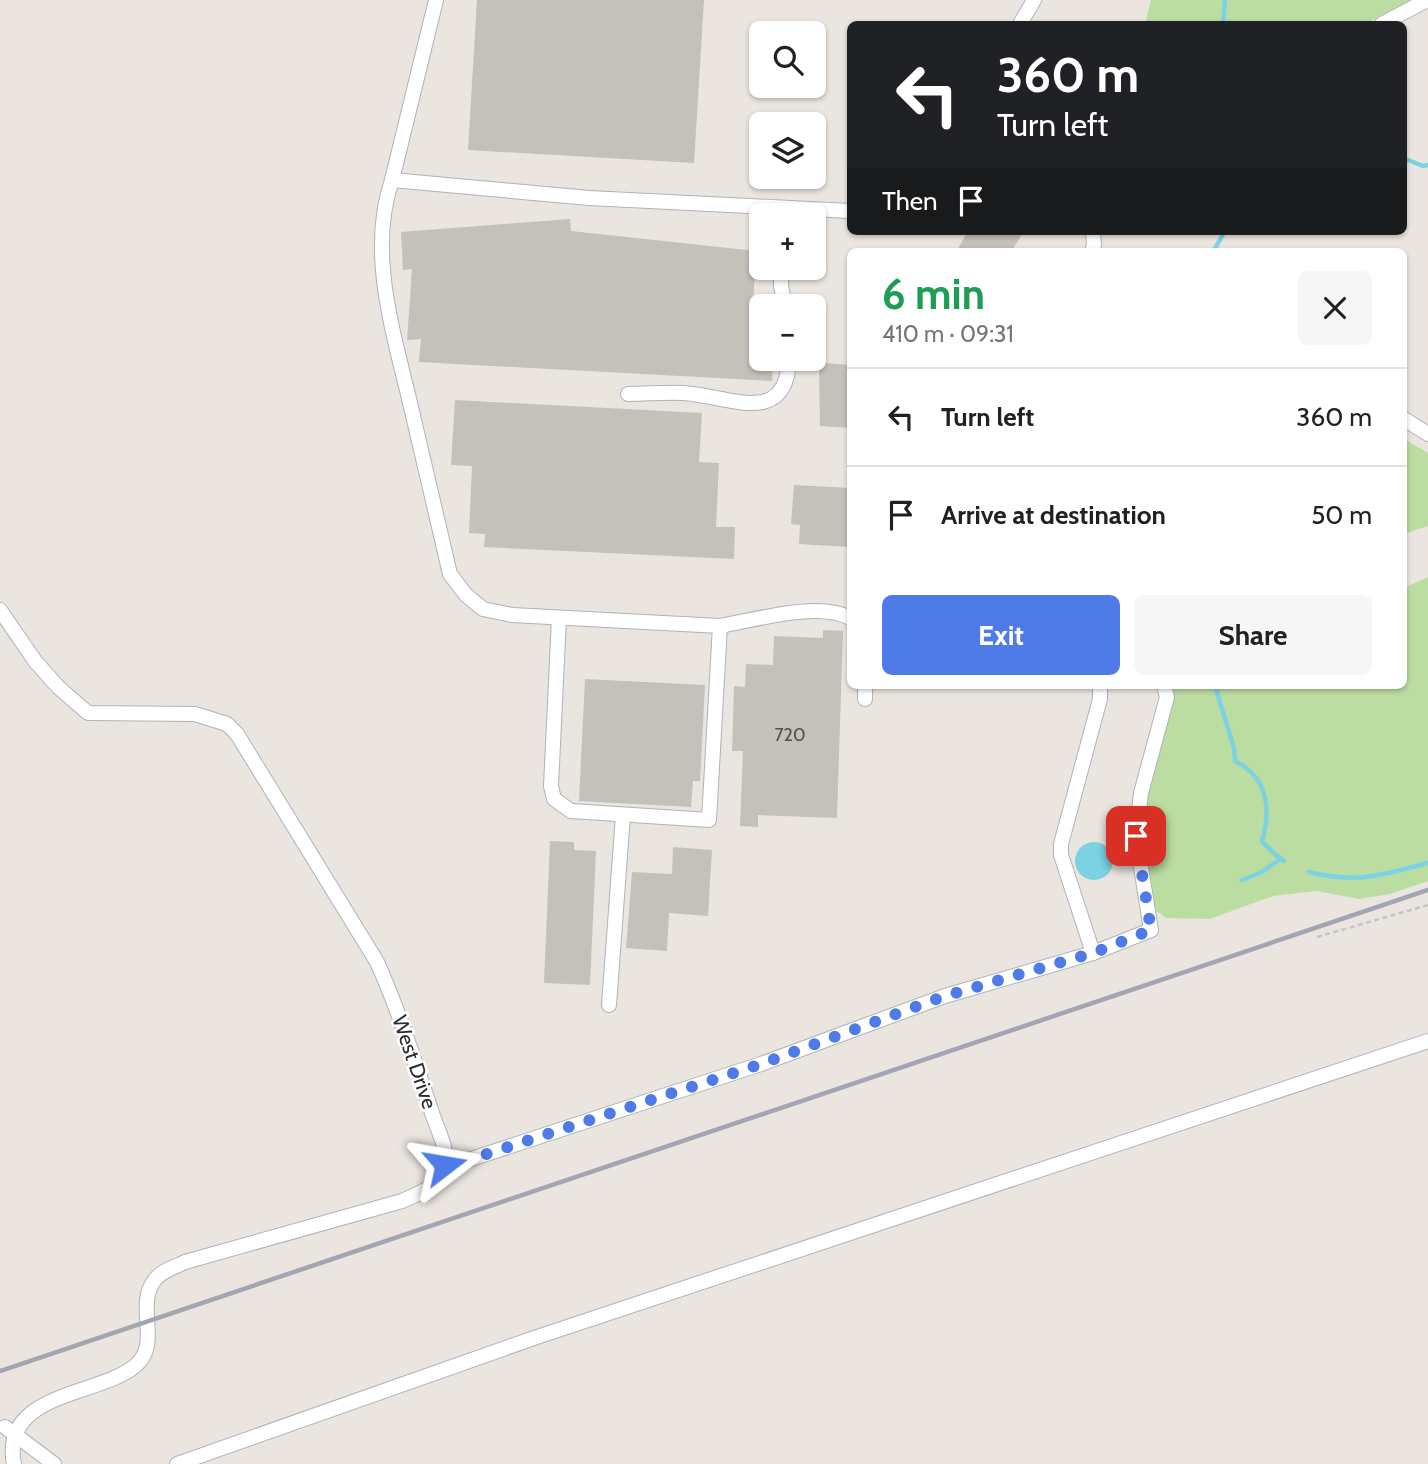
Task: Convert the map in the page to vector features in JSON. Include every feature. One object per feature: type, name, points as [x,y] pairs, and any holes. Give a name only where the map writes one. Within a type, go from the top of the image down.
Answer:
[{"type":"street","points":[[436,0],[384,203],[382,231],[386,296],[450,574],[466,594],[484,609],[512,615],[720,626],[802,612],[838,611],[847,616]]},
{"type":"street","points":[[1022,21],[1034,0]]},
{"type":"street","points":[[1388,21],[1427,0]]},
{"type":"street","points":[[392,180],[589,198],[749,209]]},
{"type":"street","points":[[826,211],[847,211]]},
{"type":"street","points":[[628,394],[684,393],[754,404],[771,401],[783,389],[787,371]]},
{"type":"street","points":[[1407,421],[1428,434]]},
{"type":"street","name":"West Drive","points":[[0,610],[50,678],[88,713],[195,713],[227,724],[236,734],[377,962],[421,1080],[444,1149],[445,1165]]},
{"type":"street","points":[[559,618],[551,786],[554,799],[571,811],[709,820],[720,626]]},
{"type":"street","points":[[1093,953],[1061,856],[1061,844],[1100,699],[1100,689]]},
{"type":"street","points":[[14,1464],[3,1439],[8,1417],[23,1406],[119,1376],[136,1366],[149,1343],[147,1294],[154,1280],[162,1273],[185,1262],[402,1201],[433,1187],[445,1165],[465,1161],[761,1064],[945,996],[1093,953],[1151,930],[1136,836],[1142,793],[1167,697],[1165,689]]},
{"type":"street","points":[[609,1005],[623,815]]},
{"type":"street","points":[[177,1464],[534,1338],[1428,1041]]},
{"type":"street","points":[[5,1427],[54,1464]]},
{"type":"path","points":[[1317,937],[1428,905]]},
{"type":"green space","points":[[1151,0],[1411,0],[1371,21],[1146,21]]},
{"type":"green space","points":[[1407,441],[1428,453],[1428,526],[1407,533]]},
{"type":"green space","points":[[1428,577],[1428,881],[1390,894],[1359,899],[1317,891],[1273,896],[1210,919],[1166,918],[1154,909],[1139,842],[1168,689],[1407,689],[1407,587]]},
{"type":"water","points":[[1094,842],[1108,847],[1113,861],[1108,875],[1094,880],[1080,875],[1075,861],[1080,847]]},
{"type":"building","points":[[477,0],[704,0],[694,163],[468,150]]},
{"type":"building","points":[[570,219],[571,231],[749,250],[749,280],[754,280],[754,294],[749,294],[749,371],[772,371],[772,381],[419,362],[421,339],[407,340],[412,269],[403,270],[401,232]]},
{"type":"building","points":[[966,235],[1022,235],[1013,248],[958,248]]},
{"type":"building","points":[[826,363],[847,365],[847,428],[820,426],[819,371],[826,371]]},
{"type":"building","points":[[455,400],[702,413],[699,462],[719,463],[716,527],[735,527],[734,559],[484,547],[485,534],[469,533],[472,466],[451,465]]},
{"type":"building","points":[[794,485],[847,488],[847,547],[799,544],[800,525],[791,524]]},
{"type":"building","points":[[823,630],[843,631],[837,818],[758,815],[758,827],[740,826],[743,751],[732,751],[734,686],[745,687],[746,664],[773,665],[774,636],[823,638]]},
{"type":"building","points":[[585,679],[705,685],[700,781],[693,781],[691,807],[579,801]]},
{"type":"building","points":[[550,841],[574,842],[574,850],[596,851],[590,985],[544,983]]},
{"type":"building","points":[[673,847],[712,850],[708,916],[669,913],[667,951],[626,948],[632,872],[672,874]]},
{"type":"waterway","points":[[1223,21],[1225,0]]},
{"type":"waterway","points":[[1407,160],[1428,165]]},
{"type":"waterway","points":[[1215,248],[1223,235]]},
{"type":"waterway","points":[[1216,689],[1234,748],[1235,761],[1255,776],[1265,796],[1266,818],[1262,842],[1284,861]]},
{"type":"waterway","points":[[1242,880],[1260,873],[1281,859]]},
{"type":"waterway","points":[[1309,872],[1356,878],[1428,863]]},
{"type":"railway","points":[[0,1371],[1428,890]]},
{"type":"route","points":[[445,1165],[465,1161],[761,1064],[945,996],[1093,953],[1151,930],[1136,836]]}]
